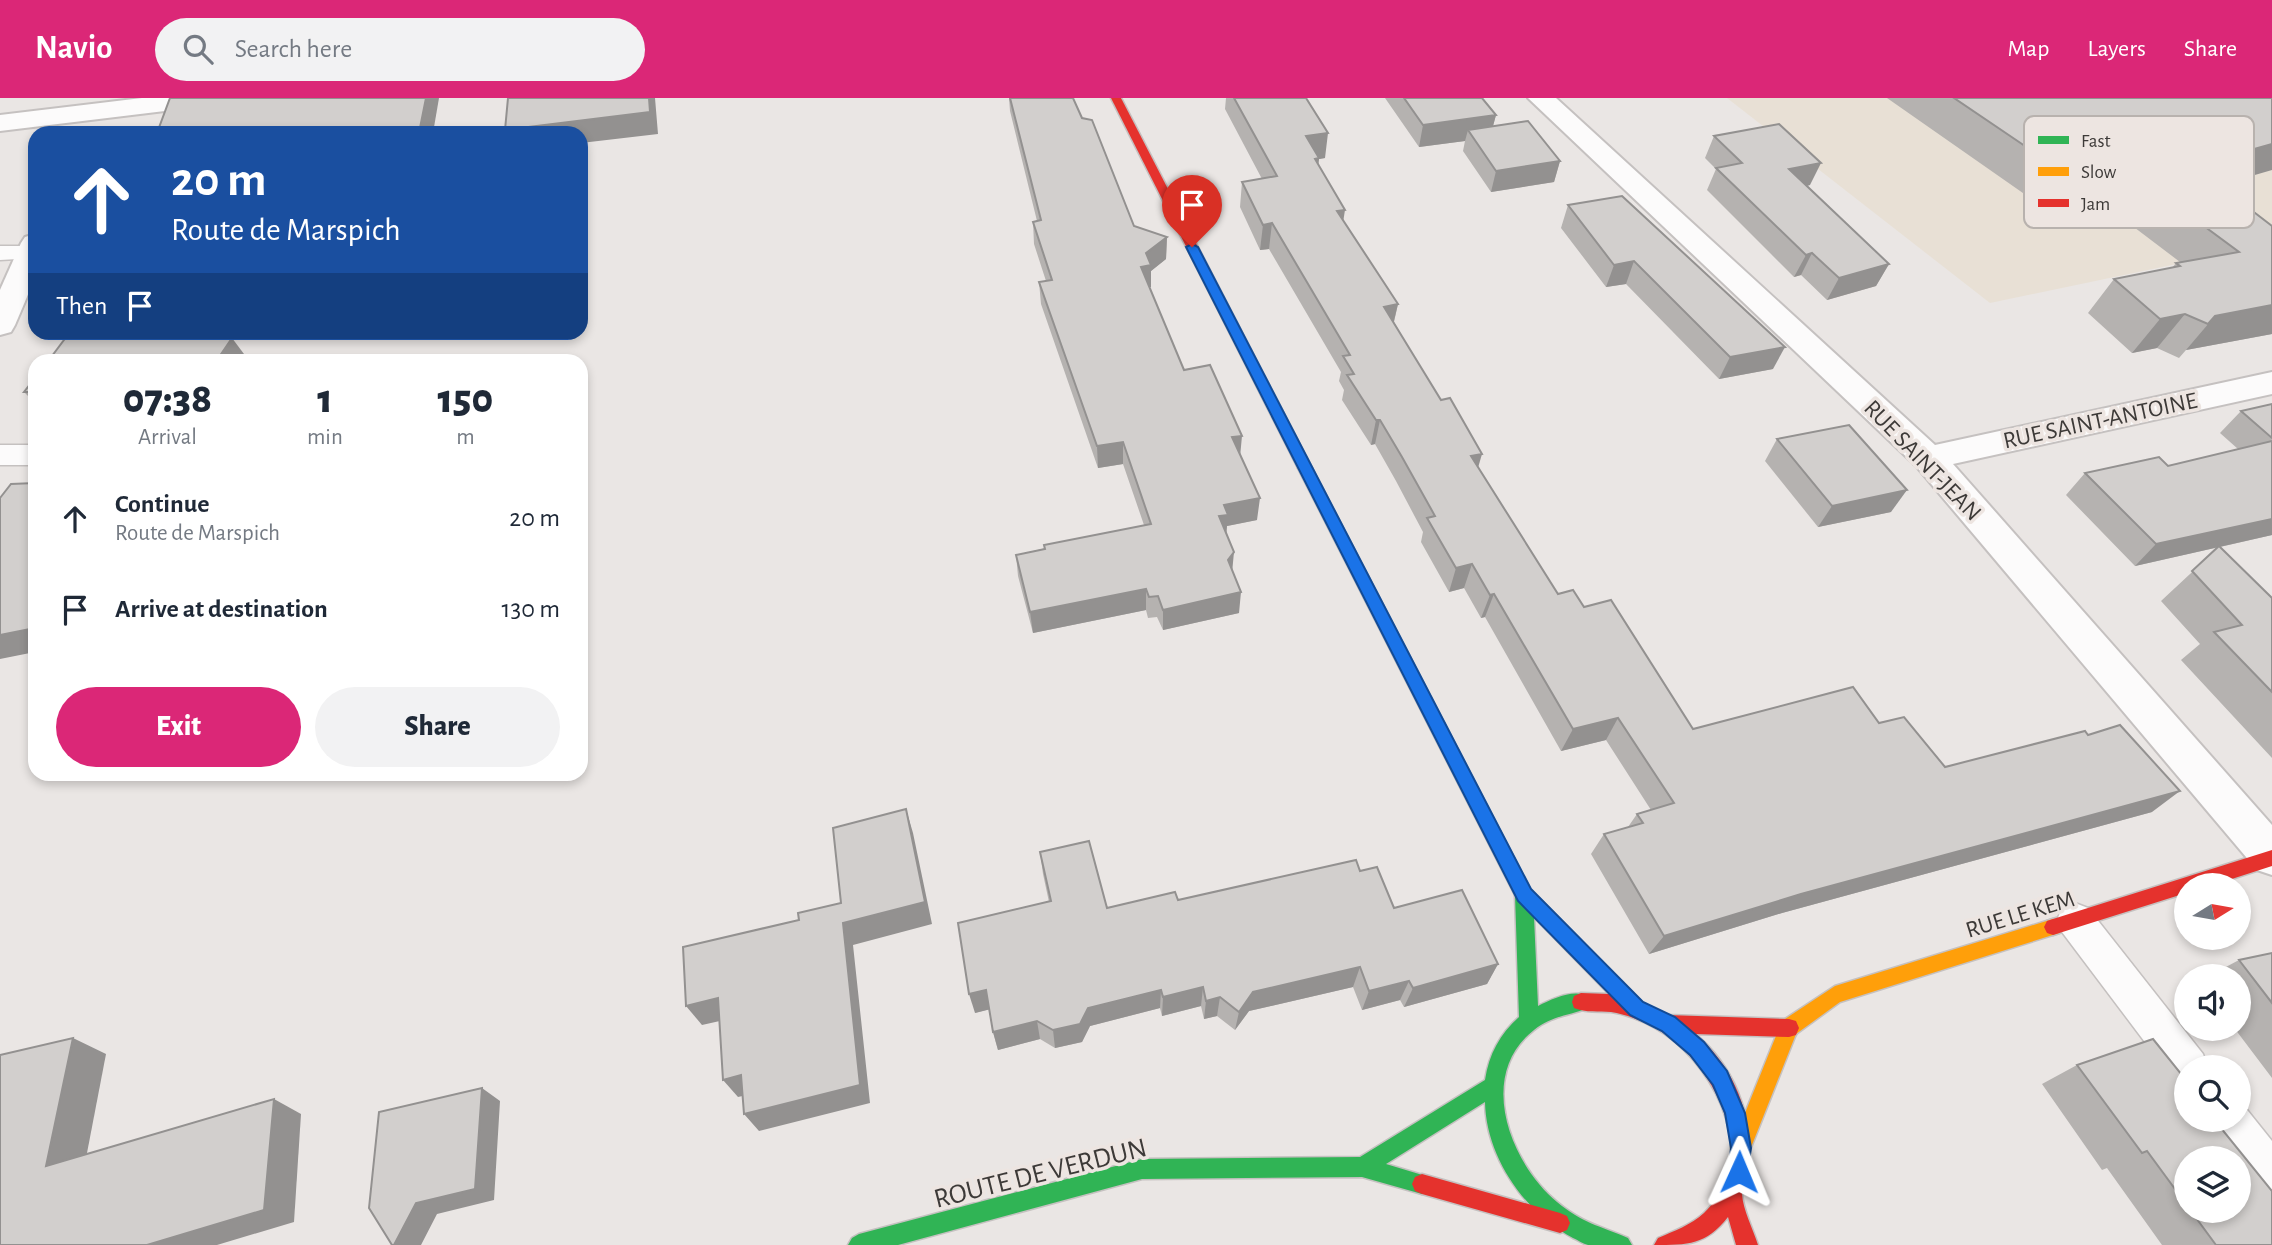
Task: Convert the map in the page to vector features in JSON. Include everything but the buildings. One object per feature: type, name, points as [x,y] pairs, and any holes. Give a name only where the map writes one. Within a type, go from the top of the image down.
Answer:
[{"type":"main road","points":[[1116,98],[1524,895],[1636,1008]]},
{"type":"main road","name":"RUE LE KEM","points":[[1789,1028],[1835,995],[2272,857]]},
{"type":"main road","points":[[1524,895],[1529,1018]]},
{"type":"main road","points":[[1621,1245],[1572,1227],[1537,1199],[1511,1163],[1495,1124],[1493,1086],[1498,1059],[1510,1036],[1529,1018],[1552,1005],[1578,999],[1607,1001],[1636,1008],[1668,1024],[1697,1049],[1720,1078],[1735,1113],[1741,1148],[1739,1172],[1732,1195],[1714,1222],[1686,1240],[1665,1245]]},
{"type":"main road","points":[[1668,1024],[1789,1028],[1741,1148]]},
{"type":"main road","points":[[1362,1167],[1493,1086]]},
{"type":"main road","name":"ROUTE DE VERDUN","points":[[859,1245],[1142,1170],[1362,1167],[1572,1227]]},
{"type":"main road","points":[[1732,1195],[1746,1245]]},
{"type":"street","points":[[0,123],[206,98]]},
{"type":"street","name":"RUE SAINT-JEAN","points":[[1541,98],[1928,458],[2272,857]]},
{"type":"street","points":[[0,325],[28,260]]},
{"type":"street","name":"RUE SAINT-ANTOINE","points":[[1928,458],[2272,383]]},
{"type":"lane","points":[[0,253],[28,249]]},
{"type":"lane","points":[[0,455],[28,454]]},
{"type":"lane","points":[[2075,920],[2179,1055]]},
{"type":"lane","points":[[2240,1132],[2272,1173]]},
{"type":"shaded area","points":[[1727,98],[2272,98],[2272,244],[1990,303]]},
{"type":"traffic: fast","points":[[1524,895],[1529,1018]]},
{"type":"traffic: fast","points":[[1581,1002],[1546,1011],[1527,1023],[1507,1043],[1497,1068],[1494,1087],[1495,1114],[1501,1140],[1513,1165],[1529,1188],[1548,1208],[1570,1225],[1595,1238],[1621,1245]]},
{"type":"traffic: fast","points":[[1362,1167],[1493,1086]]},
{"type":"traffic: fast","points":[[859,1245],[1142,1169],[1362,1167],[1422,1184]]},
{"type":"traffic: slow","points":[[1305,468],[1524,895],[1534,905]]},
{"type":"traffic: slow","points":[[1741,1148],[1789,1028],[1835,995],[2053,927]]},
{"type":"traffic: jam","points":[[1116,98],[1305,468]]},
{"type":"traffic: jam","points":[[2053,927],[2272,858]]},
{"type":"traffic: jam","points":[[1534,905],[1636,1008]]},
{"type":"traffic: jam","points":[[1581,1002],[1612,1003],[1643,1012],[1672,1027],[1697,1048],[1717,1073],[1732,1101],[1740,1132],[1739,1164],[1730,1194],[1723,1208],[1707,1225],[1665,1245]]},
{"type":"traffic: jam","points":[[1668,1024],[1789,1028]]},
{"type":"traffic: jam","points":[[1422,1184],[1560,1223]]},
{"type":"traffic: jam","points":[[1732,1195],[1747,1245]]},
{"type":"route","points":[[1192,247],[1524,895],[1636,1008],[1668,1024],[1697,1049],[1720,1078],[1735,1113],[1741,1148],[1739,1172]]}]
